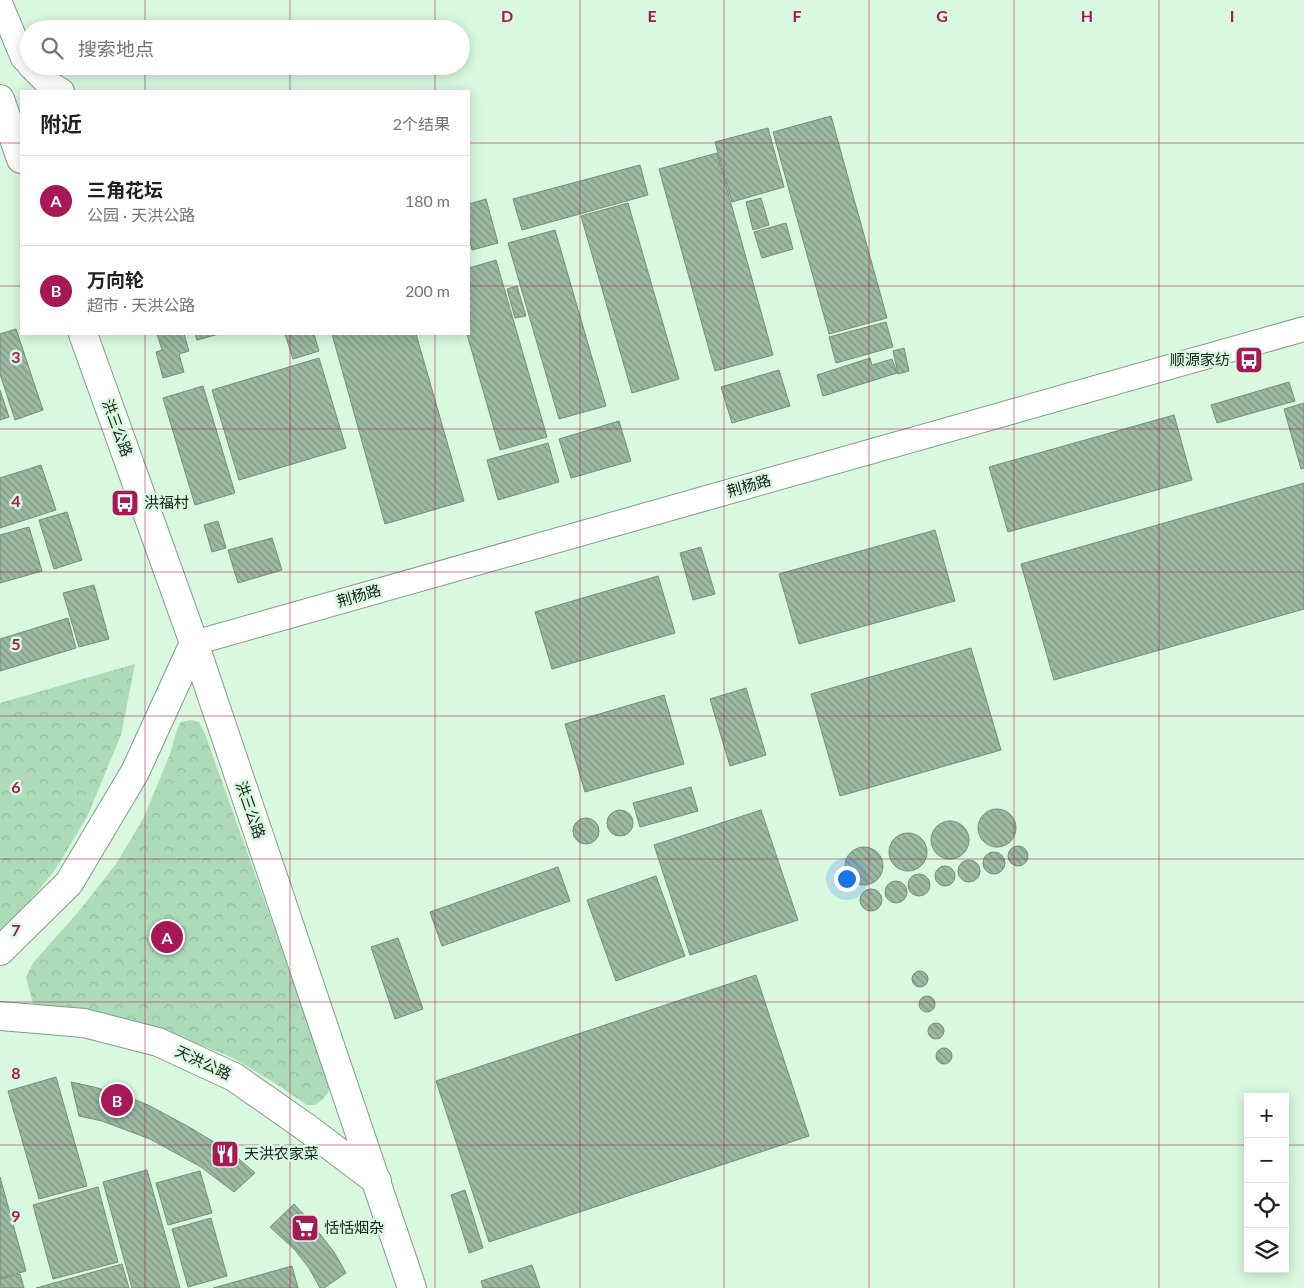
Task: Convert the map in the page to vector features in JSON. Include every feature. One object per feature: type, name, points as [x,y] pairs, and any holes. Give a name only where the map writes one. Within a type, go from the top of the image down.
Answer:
[{"type":"main road","points":[[0,99],[20,156]]},
{"type":"main road","name":"洪三公路","points":[[83,335],[194,643],[412,1288]]},
{"type":"main road","points":[[0,951],[69,883],[135,772],[194,643]]},
{"type":"main road","name":"天洪公路","points":[[0,1016],[84,1023],[158,1042],[234,1077],[304,1126],[377,1182]]},
{"type":"street","points":[[0,3],[20,53]]},
{"type":"street","points":[[39,75],[60,90]]},
{"type":"street","name":"荆杨路","points":[[194,643],[1304,330]]},
{"type":"green space","points":[[135,664],[121,735],[87,817],[55,870],[10,925],[0,933],[0,703]]},
{"type":"green space","points":[[191,720],[199,722],[205,734],[330,1084],[328,1093],[315,1105],[307,1105],[233,1058],[201,1045],[113,1016],[33,1004],[26,977],[33,963],[79,911],[116,864],[144,817],[170,754],[177,729],[181,722]]},
{"type":"building","points":[[831,116],[887,318],[829,334],[773,132]]},
{"type":"building","points":[[768,128],[784,187],[732,202],[715,142]]},
{"type":"building","points":[[717,153],[773,355],[715,371],[659,169]]},
{"type":"building","points":[[640,165],[648,195],[522,230],[513,199]]},
{"type":"building","points":[[761,198],[769,225],[753,230],[746,202]]},
{"type":"building","points":[[486,199],[498,243],[472,250],[470,241],[470,204]]},
{"type":"building","points":[[628,203],[679,379],[632,393],[581,216]]},
{"type":"building","points":[[786,223],[793,249],[762,258],[754,232]]},
{"type":"building","points":[[555,230],[606,406],[559,419],[508,243]]},
{"type":"building","points":[[496,260],[547,437],[500,450],[467,335],[470,335],[470,268]]},
{"type":"building","points":[[517,286],[526,316],[515,318],[507,289]]},
{"type":"building","points":[[886,322],[893,347],[836,363],[829,337]]},
{"type":"building","points":[[16,329],[43,410],[15,420],[0,374],[0,334]]},
{"type":"building","points":[[157,335],[184,335],[189,351],[179,354],[184,372],[163,378],[156,352],[162,350]]},
{"type":"building","points":[[195,335],[215,335],[197,340]]},
{"type":"building","points":[[285,335],[314,335],[319,351],[293,359]]},
{"type":"building","points":[[332,335],[416,335],[464,501],[385,524]]},
{"type":"building","points":[[904,348],[909,371],[898,374],[893,351]]},
{"type":"building","points":[[319,358],[346,448],[239,480],[212,390]]},
{"type":"building","points":[[870,358],[872,365],[892,359],[897,373],[823,396],[817,375]]},
{"type":"building","points":[[779,370],[790,406],[732,423],[721,387]]},
{"type":"building","points":[[1289,382],[1295,401],[1217,423],[1211,405]]},
{"type":"building","points":[[203,386],[235,493],[195,505],[163,398]]},
{"type":"building","points":[[0,390],[9,417],[0,420]]},
{"type":"building","points":[[1304,403],[1304,468],[1301,469],[1284,409]]},
{"type":"building","points":[[1174,415],[1192,480],[1008,532],[989,467]]},
{"type":"building","points":[[619,421],[631,461],[571,478],[559,439]]},
{"type":"building","points":[[548,443],[559,482],[498,500],[487,460]]},
{"type":"building","points":[[41,465],[56,510],[0,528],[0,478]]},
{"type":"building","points":[[1304,483],[1304,609],[1054,680],[1021,564]]},
{"type":"building","points":[[67,512],[82,560],[54,569],[39,520]]},
{"type":"building","points":[[218,521],[226,548],[212,552],[204,525]]},
{"type":"building","points":[[29,527],[42,571],[0,583],[0,535]]},
{"type":"building","points":[[935,530],[955,601],[799,644],[779,574]]},
{"type":"building","points":[[272,538],[282,570],[238,583],[228,550]]},
{"type":"building","points":[[701,547],[715,594],[693,600],[680,553]]},
{"type":"building","points":[[658,576],[675,633],[552,669],[535,612]]},
{"type":"building","points":[[94,585],[109,639],[79,647],[63,593]]},
{"type":"building","points":[[68,618],[76,648],[0,671],[0,639]]},
{"type":"building","points":[[971,648],[1001,750],[840,796],[811,694]]},
{"type":"building","points":[[746,688],[766,755],[730,766],[710,699]]},
{"type":"building","points":[[664,695],[684,764],[585,792],[565,724]]},
{"type":"building","points":[[691,787],[698,811],[640,827],[633,803]]},
{"type":"building","points":[[997,809],[1004,810],[1010,815],[1015,821],[1015,835],[1010,841],[1004,846],[997,847],[990,846],[984,841],[979,835],[978,828],[979,821],[984,815],[990,810]]},
{"type":"building","points":[[620,810],[629,814],[633,823],[629,832],[620,836],[611,832],[607,823],[611,814]]},
{"type":"building","points":[[761,810],[798,920],[690,955],[654,845]]},
{"type":"building","points":[[586,818],[595,822],[599,831],[595,840],[586,844],[577,840],[573,831],[577,822]]},
{"type":"building","points":[[950,821],[957,822],[963,827],[968,833],[968,847],[963,853],[957,858],[950,859],[943,858],[937,853],[932,847],[931,840],[932,833],[937,827],[943,822]]},
{"type":"building","points":[[908,833],[915,834],[921,839],[926,845],[926,859],[921,865],[915,870],[908,871],[901,870],[895,865],[890,859],[889,852],[890,845],[895,839],[901,834]]},
{"type":"building","points":[[1014,846],[1022,846],[1028,852],[1028,860],[1022,866],[1014,866],[1008,860],[1008,852]]},
{"type":"building","points":[[864,847],[871,848],[877,853],[882,859],[882,873],[877,879],[871,884],[864,885],[857,884],[851,879],[846,873],[845,866],[846,859],[851,853],[857,848]]},
{"type":"building","points":[[994,852],[1004,859],[1005,863],[998,873],[994,874],[984,867],[983,863],[990,853]]},
{"type":"building","points":[[969,860],[979,867],[980,871],[973,881],[969,882],[959,875],[958,871],[965,861]]},
{"type":"building","points":[[941,866],[949,866],[955,872],[955,880],[949,886],[941,886],[935,880],[935,872]]},
{"type":"building","points":[[558,867],[570,901],[442,946],[430,912]]},
{"type":"building","points":[[919,874],[929,881],[930,885],[923,895],[919,896],[909,889],[908,885],[915,875]]},
{"type":"building","points":[[656,876],[685,956],[616,981],[587,900]]},
{"type":"building","points":[[896,881],[906,888],[907,892],[900,902],[896,903],[886,896],[885,892],[892,882]]},
{"type":"building","points":[[871,889],[881,896],[882,900],[875,910],[871,911],[861,904],[860,900],[867,890]]},
{"type":"building","points":[[398,938],[423,1009],[395,1019],[371,947]]},
{"type":"building","points":[[917,971],[923,971],[928,976],[926,985],[917,987],[912,982],[912,976]]},
{"type":"building","points":[[756,975],[809,1136],[489,1242],[436,1081]]},
{"type":"building","points":[[924,996],[930,996],[935,1001],[933,1010],[924,1012],[919,1007],[919,1001]]},
{"type":"building","points":[[933,1023],[939,1023],[944,1028],[942,1037],[933,1039],[928,1034],[928,1028]]},
{"type":"building","points":[[941,1048],[947,1048],[952,1053],[950,1062],[941,1064],[936,1059],[936,1053]]},
{"type":"building","points":[[56,1077],[87,1186],[39,1199],[8,1091]]},
{"type":"building","points":[[71,1082],[131,1098],[150,1106],[232,1153],[255,1173],[234,1192],[201,1167],[150,1139],[102,1121],[79,1116]]},
{"type":"building","points":[[147,1170],[180,1288],[132,1288],[103,1182]]},
{"type":"building","points":[[200,1171],[212,1213],[168,1225],[156,1183]]},
{"type":"building","points":[[0,1177],[26,1271],[0,1278]]},
{"type":"building","points":[[98,1187],[118,1262],[53,1279],[33,1205]]},
{"type":"building","points":[[465,1190],[483,1248],[469,1253],[451,1195]]},
{"type":"building","points":[[294,1204],[334,1252],[346,1273],[324,1288],[320,1288],[309,1268],[295,1250],[270,1227]]},
{"type":"building","points":[[211,1218],[227,1276],[188,1287],[172,1229]]},
{"type":"building","points":[[122,1264],[129,1288],[36,1288]]},
{"type":"building","points":[[532,1265],[540,1288],[483,1288],[481,1281]]},
{"type":"building","points":[[292,1266],[298,1288],[213,1288]]},
{"type":"building","points":[[20,1274],[24,1288],[0,1288],[0,1279]]},
{"type":"place","name":"顺源家纺","points":[[1249,360]]},
{"type":"place","name":"洪福村","points":[[125,503]]},
{"type":"place","name":"三角花坛","points":[[167,937]]},
{"type":"place","name":"万向轮","points":[[117,1100]]},
{"type":"place","name":"天洪农家菜","points":[[225,1154]]},
{"type":"place","name":"恬恬烟杂","points":[[305,1228]]}]
